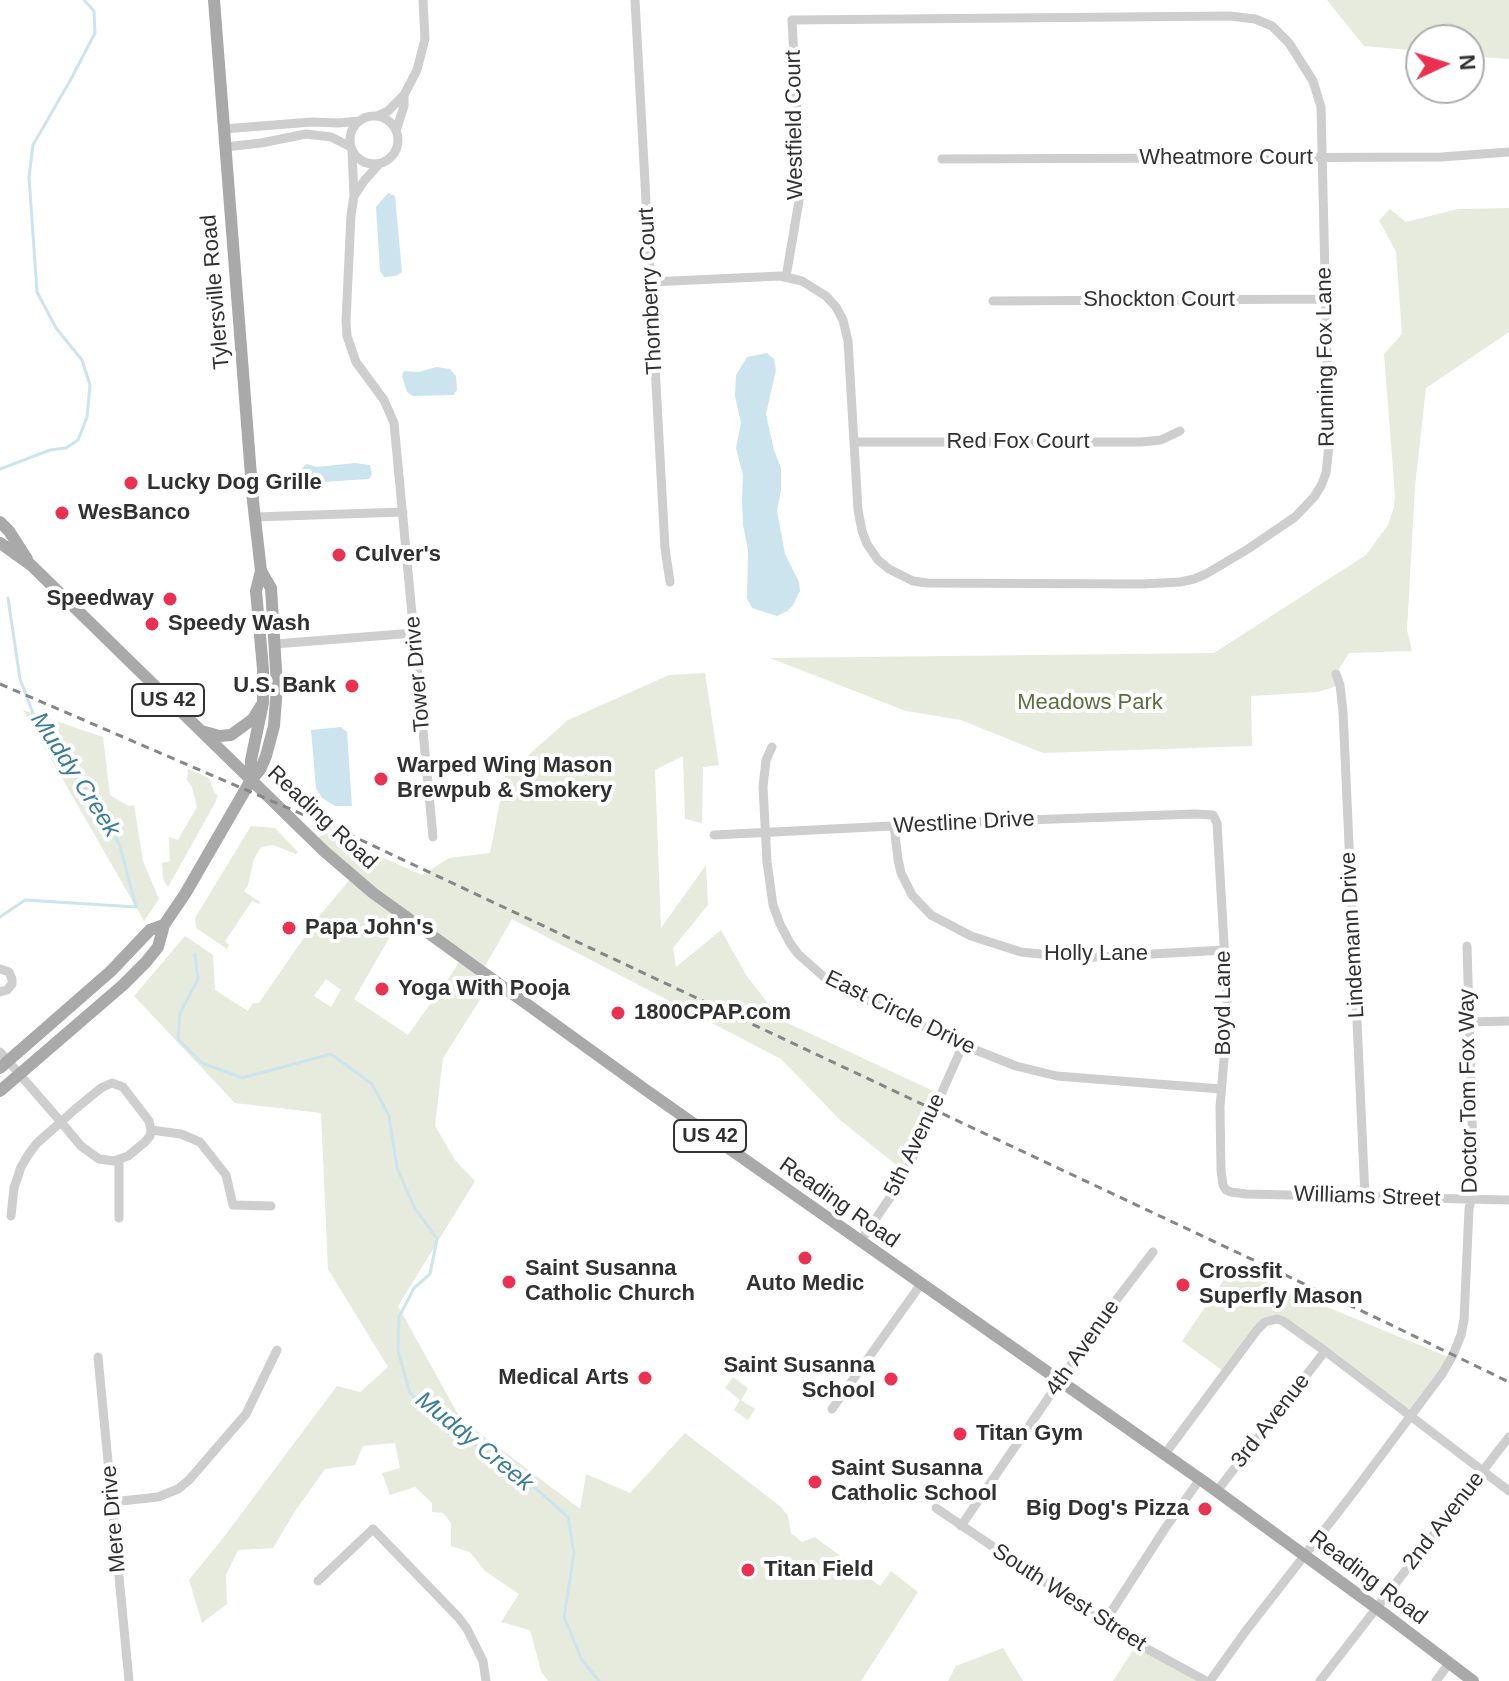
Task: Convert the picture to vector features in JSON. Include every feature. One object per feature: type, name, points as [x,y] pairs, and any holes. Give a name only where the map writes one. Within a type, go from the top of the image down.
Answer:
[{"type":"main road","name":"Tylersville Road","points":[[213,3],[261,571],[256,591],[263,703],[251,760],[251,780]]},
{"type":"main road","name":"Reading Road","points":[[0,522],[31,565]]},
{"type":"main road","name":"Reading Road","points":[[0,543],[31,565],[324,851],[373,893],[638,1085],[1217,1491],[1473,1681]]},
{"type":"main road","name":"Tylersville Road","points":[[0,1091],[146,962],[158,947],[164,925],[260,770],[274,726],[277,697],[271,588],[261,571]]},
{"type":"main road","points":[[199,730],[219,736],[231,735],[253,719],[263,703]]},
{"type":"main road","name":"Tylersville Road","points":[[3,1060],[111,971],[150,930],[164,925]]},
{"type":"street","points":[[223,129],[359,121],[388,111],[404,95],[422,55],[425,39],[423,0]]},
{"type":"street","name":"Thornberry Court","points":[[635,0],[665,548],[670,582]]},
{"type":"street","name":"Running Fox Lane","points":[[651,282],[786,277],[802,281],[826,296],[836,307],[848,341],[858,510],[862,531],[878,560],[900,576],[920,583],[1159,584],[1194,579],[1248,549],[1295,517],[1321,486],[1326,473],[1329,445],[1321,107],[1313,81],[1289,43],[1272,26],[1255,19],[1230,16],[792,20]]},
{"type":"street","name":"Westfield Court","points":[[786,277],[801,189],[792,20]]},
{"type":"street","points":[[396,131],[404,95]]},
{"type":"street","points":[[225,147],[306,134],[331,137],[352,149],[363,162],[379,164],[395,152],[398,138],[389,121],[377,116]]},
{"type":"street","points":[[352,149],[351,133],[359,121]]},
{"type":"street","name":"Tower Drive","points":[[352,149],[354,196],[347,336],[356,362],[384,400],[394,423],[433,837]]},
{"type":"street","name":"Wheatmore Court","points":[[942,159],[1441,157],[1509,152]]},
{"type":"street","points":[[354,196],[379,164]]},
{"type":"street","name":"Shockton Court","points":[[993,301],[1325,299]]},
{"type":"street","name":"Red Fox Court","points":[[854,442],[1141,442],[1161,440],[1180,431]]},
{"type":"street","points":[[255,517],[403,506]]},
{"type":"street","points":[[275,644],[414,633]]},
{"type":"street","name":"Lindemann Drive","points":[[1336,674],[1343,712],[1365,1197]]},
{"type":"street","name":"East Circle Drive","points":[[772,747],[764,773],[770,891],[780,924],[798,954],[813,969],[836,985],[963,1045],[1016,1066],[1057,1076],[1221,1089]]},
{"type":"street","name":"Westline Drive","points":[[714,835],[1213,815]]},
{"type":"street","name":"Boyd Lane","points":[[1213,815],[1217,823],[1225,950],[1227,1023],[1221,1089],[1221,1170],[1226,1190]]},
{"type":"street","name":"Holly Lane","points":[[894,826],[901,873],[912,895],[931,915],[971,936],[1021,952],[1079,958],[1225,950]]},
{"type":"street","name":"Doctor Tom Fox Way","points":[[1208,1681],[1449,1363],[1461,1335],[1467,1273],[1467,1228],[1474,1188],[1467,946]]},
{"type":"street","points":[[0,969],[9,972],[12,984],[0,992]]},
{"type":"street","points":[[1469,1022],[1509,1021]]},
{"type":"street","name":"5th Avenue","points":[[860,1242],[909,1166],[963,1045]]},
{"type":"street","points":[[3,1060],[20,1074],[61,1122],[81,1146],[92,1155],[106,1161],[119,1160],[145,1142],[151,1130],[149,1121],[123,1087],[115,1083],[107,1084],[101,1088],[61,1122],[37,1143],[21,1167],[14,1188],[11,1216]]},
{"type":"street","points":[[151,1130],[181,1134],[200,1142],[226,1175],[233,1205],[271,1206]]},
{"type":"street","points":[[119,1160],[119,1218]]},
{"type":"street","name":"Williams Street","points":[[1226,1190],[1246,1194],[1509,1200]]},
{"type":"street","name":"4th Avenue","points":[[961,1526],[1104,1316],[1153,1252]]},
{"type":"street","points":[[832,1409],[921,1284]]},
{"type":"street","points":[[1165,1454],[1257,1330],[1274,1319],[1283,1321],[1325,1351],[1509,1491]]},
{"type":"street","points":[[112,1502],[158,1497],[178,1489],[189,1480],[246,1414],[277,1350]]},
{"type":"street","name":"3rd Avenue","points":[[1217,1491],[1325,1351]]},
{"type":"street","name":"Mere Drive","points":[[98,1357],[129,1681]]},
{"type":"street","name":"2nd Avenue","points":[[1320,1681],[1509,1437]]},
{"type":"street","points":[[1104,1623],[1200,1479]]},
{"type":"street","name":"South West Street","points":[[936,1508],[1104,1623],[1163,1659],[1208,1681]]},
{"type":"street","points":[[318,1581],[373,1529],[467,1629],[483,1661],[486,1681]]},
{"type":"street","points":[[1436,1681],[1450,1662]]},
{"type":"green space","points":[[1327,0],[1509,0],[1509,59],[1485,57],[1485,24],[1405,24],[1405,50],[1364,46]]},
{"type":"green space","name":"Meadows Park","points":[[1509,208],[1509,332],[1426,388],[1415,486],[1407,630],[1412,651],[1349,653],[1336,674],[1340,685],[1318,692],[1251,696],[1252,746],[1043,753],[961,720],[906,711],[770,658],[1214,653],[1366,555],[1388,525],[1395,496],[1384,354],[1402,334],[1396,252],[1379,220],[1390,209],[1406,222],[1458,209]]},
{"type":"green space","points":[[705,673],[719,765],[703,767],[702,823],[685,819],[683,756],[655,770],[661,928],[706,865],[708,905],[673,948],[676,967],[721,930],[746,975],[781,1020],[940,1094],[905,1172],[840,1120],[781,1059],[512,919],[482,971],[500,984],[481,998],[443,1058],[435,1126],[455,1160],[475,1181],[398,1306],[460,1418],[580,1509],[586,1474],[630,1493],[685,1433],[781,1507],[788,1516],[791,1533],[802,1542],[815,1537],[880,1586],[891,1571],[918,1592],[861,1681],[548,1681],[541,1671],[530,1630],[501,1622],[519,1594],[485,1571],[470,1552],[451,1546],[451,1523],[443,1513],[432,1512],[432,1503],[415,1487],[390,1495],[382,1473],[400,1468],[395,1443],[363,1446],[355,1465],[325,1469],[273,1548],[238,1550],[226,1575],[227,1604],[202,1623],[189,1580],[337,1386],[360,1392],[388,1367],[328,1269],[321,1113],[235,1103],[134,996],[185,936],[213,955],[215,990],[248,1011],[253,1003],[259,1003],[319,916],[353,876],[312,840],[327,833],[422,875],[449,858],[490,853],[505,776],[568,720],[669,675]],"holes":[[[403,914],[462,957],[408,1035],[354,999]],[[326,979],[341,990],[331,1007],[314,996]]]},
{"type":"green space","points":[[23,710],[103,737],[110,795],[128,806],[134,805],[143,861],[159,899],[144,921]]},
{"type":"green space","points":[[188,769],[209,778],[218,795],[168,887],[163,879],[162,863],[170,861],[169,837],[178,840],[197,807],[187,780]]},
{"type":"green space","points":[[251,826],[275,828],[298,852],[296,854],[273,845],[261,847],[244,891],[260,902],[252,901],[225,941],[229,945],[227,949],[196,928],[195,918]]},
{"type":"green space","points":[[1232,1268],[1446,1356],[1449,1363],[1410,1416],[1284,1321],[1270,1320],[1226,1373],[1182,1341]]},
{"type":"green space","points":[[733,1377],[748,1388],[741,1400],[755,1409],[748,1420],[734,1410],[740,1400],[725,1388]]},
{"type":"green space","points":[[1137,1644],[1198,1681],[1113,1681]]},
{"type":"green space","points":[[1003,1648],[1023,1681],[948,1681],[956,1666]]},
{"type":"water","points":[[388,193],[395,196],[402,272],[384,277],[380,271],[376,207]]},
{"type":"water","points":[[767,353],[774,359],[776,370],[766,414],[781,468],[777,511],[785,554],[799,582],[800,591],[793,605],[777,616],[752,608],[747,598],[748,550],[743,525],[743,475],[736,448],[741,423],[735,396],[736,375],[747,357]]},
{"type":"water","points":[[436,367],[450,369],[456,376],[457,390],[453,395],[413,396],[407,392],[402,376],[404,371],[419,372]]},
{"type":"water","points":[[355,463],[370,465],[372,474],[369,479],[308,483],[301,477],[301,469],[307,464],[317,467]]},
{"type":"water","points":[[341,727],[347,732],[352,806],[335,806],[322,798],[316,788],[311,730]]},
{"type":"waterway","name":"Muddy Creek","points":[[0,469],[50,450],[66,448],[78,440],[87,417],[90,385],[82,360],[56,328],[37,292],[29,177],[33,145],[95,33],[94,11],[84,0]]},
{"type":"waterway","name":"Muddy Creek","points":[[0,917],[25,900],[136,907],[120,846],[103,812],[34,716],[20,679],[8,598]]},
{"type":"waterway","name":"Muddy Creek","points":[[195,954],[198,979],[180,1013],[178,1039],[202,1063],[242,1078],[331,1054],[372,1084],[389,1116],[397,1168],[414,1207],[437,1239],[430,1274],[414,1288],[399,1317],[398,1351],[410,1393],[445,1425],[525,1479],[568,1517],[574,1553],[564,1617],[582,1660],[599,1681]]},
{"type":"railway","points":[[0,684],[346,833],[1509,1382]]},
{"type":"place","name":"Lucky Dog Grille","points":[[131,483]]},
{"type":"place","name":"WesBanco","points":[[62,513]]},
{"type":"place","name":"Culver's","points":[[339,555]]},
{"type":"place","name":"Speedway","points":[[170,599]]},
{"type":"place","name":"Speedy Wash","points":[[152,624]]},
{"type":"place","name":"U.S. Bank","points":[[352,686]]},
{"type":"place","name":"Warped Wing Mason Brewpub & Smokery","points":[[381,779]]},
{"type":"place","name":"Papa John's","points":[[289,928]]},
{"type":"place","name":"Yoga With Pooja","points":[[382,989]]},
{"type":"place","name":"1800CPAP.com","points":[[618,1013]]},
{"type":"place","name":"Auto Medic","points":[[805,1258]]},
{"type":"place","name":"Saint Susanna Catholic Church","points":[[509,1282]]},
{"type":"place","name":"Crossfit Superfly Mason","points":[[1183,1285]]},
{"type":"place","name":"Medical Arts","points":[[645,1378]]},
{"type":"place","name":"Saint Susanna School","points":[[891,1379]]},
{"type":"place","name":"Titan Gym","points":[[960,1434]]},
{"type":"place","name":"Saint Susanna Catholic School","points":[[815,1482]]},
{"type":"place","name":"Big Dog's Pizza","points":[[1205,1509]]},
{"type":"place","name":"Titan Field","points":[[748,1570]]}]
